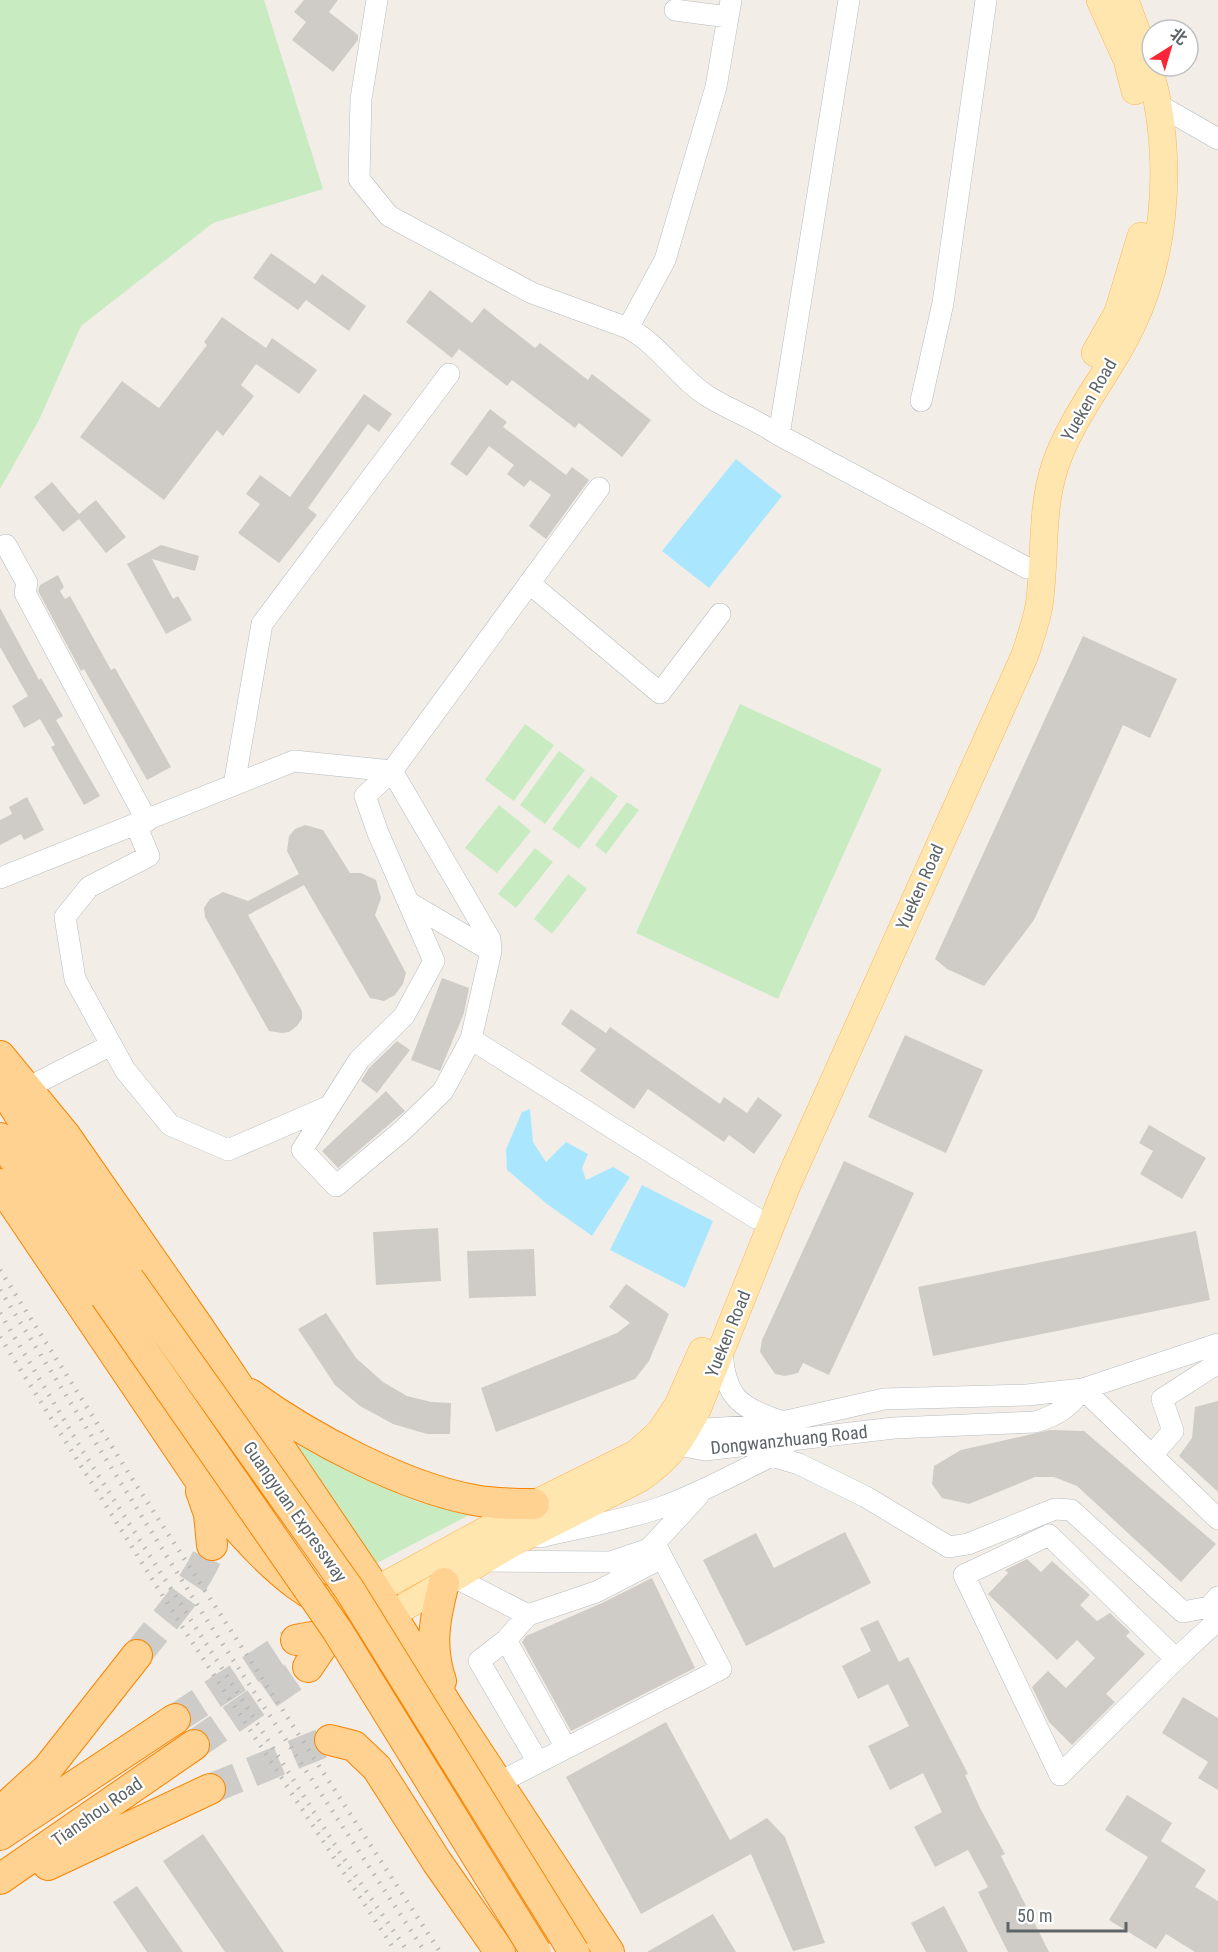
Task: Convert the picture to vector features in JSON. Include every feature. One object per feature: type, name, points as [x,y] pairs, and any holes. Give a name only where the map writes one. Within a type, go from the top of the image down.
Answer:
[{"type":"highway","points":[[0,1056],[14,1086],[65,1135],[270,1433],[609,1952]]},
{"type":"highway","name":"Guangyuan Expressway","points":[[14,1086],[41,1149],[129,1279],[343,1581],[574,1952]]},
{"type":"highway","name":"Guangyuan Expressway","points":[[0,1138],[105,1296],[337,1630],[536,1952]]},
{"type":"highway","points":[[0,1184],[216,1504],[274,1566],[298,1584],[343,1628],[406,1670],[450,1710]]},
{"type":"highway","points":[[236,1384],[289,1421],[338,1448],[434,1490],[474,1500],[534,1504]]},
{"type":"highway","points":[[195,1474],[208,1480],[226,1483],[242,1480],[258,1468],[265,1456],[270,1433]]},
{"type":"highway","points":[[195,1474],[209,1514],[212,1545]]},
{"type":"highway","points":[[332,1526],[343,1570],[343,1628]]},
{"type":"highway","points":[[449,1580],[435,1616],[433,1647],[450,1710]]},
{"type":"highway","points":[[302,1653],[383,1603]]},
{"type":"highway","points":[[0,1812],[48,1768],[137,1655]]},
{"type":"highway","name":"Tianshou Road","points":[[0,1835],[175,1719]]},
{"type":"highway","points":[[330,1740],[354,1746],[377,1768],[496,1946]]},
{"type":"highway","name":"Tianshou Road","points":[[0,1879],[194,1745]]},
{"type":"highway","points":[[424,1841],[422,1811],[425,1793],[443,1770],[453,1767],[472,1769],[486,1776],[501,1788]]},
{"type":"highway","points":[[0,1890],[72,1852],[210,1789]]},
{"type":"highway","points":[[496,1946],[493,1909],[512,1881],[540,1876],[570,1893]]},
{"type":"main road","name":"Yueken Road","points":[[675,1436],[678,1405],[710,1335],[756,1218],[828,1049],[1008,657],[1020,618],[1027,568],[1032,494],[1040,459],[1052,427],[1118,312],[1139,245],[1146,205],[1146,164],[1140,109],[1127,60],[1100,0]]},
{"type":"main road","name":"Yueken Road","points":[[383,1603],[449,1580],[511,1544],[639,1479],[658,1466],[722,1348],[788,1183],[1025,654],[1039,608],[1047,503],[1054,468],[1068,433],[1131,328],[1145,295],[1155,256],[1162,208],[1163,159],[1157,104],[1143,47],[1125,0]]},
{"type":"main road","name":"Yueken Road","points":[[383,1603],[534,1504],[675,1436]]},
{"type":"street","points":[[377,0],[361,99],[359,178],[389,216],[532,293],[627,328],[644,337],[708,397],[755,420],[1027,568]]},
{"type":"street","points":[[779,435],[849,0]]},
{"type":"street","points":[[921,400],[943,303],[986,0]]},
{"type":"street","points":[[627,328],[665,260],[716,87],[730,8],[675,9]]},
{"type":"street","points":[[1157,104],[1218,139]]},
{"type":"street","points":[[234,785],[262,624],[449,374]]},
{"type":"street","points":[[392,771],[490,939],[492,951],[471,1039],[443,1091],[403,1130],[336,1185],[302,1150],[359,1060],[404,1016],[434,961],[378,833],[365,796],[392,771],[598,488]]},
{"type":"street","points":[[6,544],[27,583],[25,593],[141,823],[149,856],[89,887],[65,917],[75,979],[111,1046],[125,1070],[170,1125],[228,1150],[330,1106]]},
{"type":"street","points":[[529,583],[660,693],[720,614]]},
{"type":"street","points":[[1,875],[141,823],[294,761],[392,771]]},
{"type":"street","points":[[408,902],[492,951]]},
{"type":"street","points":[[471,1039],[756,1218]]},
{"type":"street","points":[[14,1086],[111,1046]]},
{"type":"street","name":"Dongwanzhuang Road","points":[[675,1436],[783,1423],[884,1399],[1027,1395],[1083,1389],[1218,1344]]},
{"type":"street","points":[[722,1348],[725,1374],[734,1397],[751,1411],[783,1423]]},
{"type":"street","points":[[1153,1454],[1173,1431],[1162,1399],[1218,1363]]},
{"type":"street","points":[[1083,1389],[1218,1519]]},
{"type":"street","name":"Dongwanzhuang Road","points":[[675,1436],[705,1450],[894,1428],[1035,1422],[1056,1416],[1068,1408],[1083,1389]]},
{"type":"street","points":[[511,1544],[662,1508],[703,1491],[807,1439]]},
{"type":"street","points":[[771,1456],[799,1464],[866,1497],[949,1546],[968,1544],[1055,1509],[1071,1509],[1184,1612],[1209,1607],[1218,1597]]},
{"type":"street","points":[[538,1762],[479,1661],[506,1640],[528,1615],[596,1592],[658,1551],[703,1491]]},
{"type":"street","points":[[1176,1659],[1049,1535],[964,1575],[1060,1775],[1218,1620]]},
{"type":"street","points":[[482,1561],[611,1562],[649,1549],[658,1551],[720,1669],[538,1762],[501,1788]]},
{"type":"street","points":[[449,1580],[528,1615]]},
{"type":"street","points":[[506,1640],[566,1748]]},
{"type":"green space","points":[[0,0],[264,0],[323,189],[213,223],[81,326],[39,420],[0,489]]},
{"type":"green space","points":[[740,704],[882,769],[778,999],[636,933]]},
{"type":"green space","points":[[525,724],[554,745],[514,801],[485,780]]},
{"type":"green space","points":[[559,751],[585,770],[545,824],[520,805]]},
{"type":"green space","points":[[591,776],[618,796],[579,849],[552,829]]},
{"type":"green space","points":[[627,802],[639,810],[606,854],[595,845]]},
{"type":"green space","points":[[499,805],[531,831],[497,873],[465,848]]},
{"type":"green space","points":[[535,848],[553,862],[516,908],[498,894]]},
{"type":"green space","points":[[568,874],[587,889],[552,934],[534,919]]},
{"type":"green space","points":[[289,1440],[364,1479],[418,1502],[475,1512],[377,1563]]},
{"type":"water","points":[[736,459],[782,496],[709,588],[662,551]]},
{"type":"water","points":[[530,1109],[533,1142],[546,1162],[566,1142],[588,1154],[582,1168],[586,1180],[613,1167],[630,1177],[592,1236],[547,1204],[507,1170],[506,1149],[522,1112]]},
{"type":"water","points":[[642,1185],[713,1221],[685,1288],[610,1250]]},
{"type":"building","points":[[304,0],[338,0],[329,12],[358,35],[358,40],[333,72],[292,40],[306,22],[294,12]]},
{"type":"building","points":[[271,253],[315,284],[322,274],[366,306],[349,331],[306,300],[298,310],[253,278]]},
{"type":"building","points":[[430,290],[472,323],[484,308],[535,348],[540,343],[588,380],[592,374],[651,420],[622,457],[579,423],[575,428],[512,380],[507,386],[459,349],[452,358],[406,322]]},
{"type":"building","points":[[222,317],[266,348],[272,338],[317,370],[299,394],[256,364],[241,385],[254,396],[223,436],[217,430],[164,500],[80,437],[122,381],[159,408],[207,345],[204,342]]},
{"type":"building","points":[[364,394],[392,414],[379,432],[368,424],[308,508],[317,515],[279,563],[238,533],[260,504],[246,494],[260,475],[290,497]]},
{"type":"building","points":[[490,409],[507,422],[503,427],[566,475],[572,467],[589,480],[546,539],[529,526],[551,495],[530,480],[524,487],[507,474],[514,465],[489,446],[467,476],[450,464]]},
{"type":"building","points":[[52,482],[79,514],[96,500],[126,537],[106,553],[79,519],[63,532],[34,497]]},
{"type":"building","points":[[161,545],[199,556],[195,571],[152,559],[173,599],[178,596],[192,620],[166,634],[127,564]]},
{"type":"building","points":[[58,575],[64,587],[60,591],[65,599],[70,596],[111,670],[115,668],[171,767],[147,780],[84,669],[81,671],[38,591],[40,585]]},
{"type":"building","points":[[0,608],[39,680],[41,678],[63,716],[56,720],[100,796],[84,805],[51,747],[55,745],[40,719],[24,728],[12,706],[28,696],[0,647]]},
{"type":"building","points":[[1083,636],[1177,679],[1150,738],[1123,725],[1034,920],[984,986],[947,969],[935,959]]},
{"type":"building","points":[[27,797],[44,830],[24,840],[21,834],[0,845],[0,820],[12,814],[9,807]]},
{"type":"building","points":[[305,825],[323,830],[350,873],[361,873],[376,880],[381,898],[375,915],[406,973],[403,984],[395,995],[384,1001],[370,998],[304,885],[248,915],[302,1011],[302,1019],[297,1026],[289,1032],[282,1033],[269,1031],[205,917],[204,908],[210,899],[223,892],[248,901],[299,874],[287,851],[289,836],[295,829]]},
{"type":"building","points":[[442,978],[469,988],[464,1013],[440,1071],[411,1060]]},
{"type":"building","points":[[571,1009],[606,1033],[610,1027],[720,1104],[724,1097],[747,1113],[758,1097],[782,1115],[754,1154],[729,1135],[724,1142],[648,1089],[634,1109],[580,1071],[596,1049],[561,1024]]},
{"type":"building","points":[[905,1035],[983,1070],[946,1153],[868,1117]]},
{"type":"building","points":[[397,1041],[410,1050],[377,1093],[361,1081],[369,1068]]},
{"type":"building","points":[[386,1091],[405,1111],[338,1168],[322,1151]]},
{"type":"building","points":[[1149,1125],[1206,1158],[1182,1199],[1140,1174],[1153,1151],[1139,1143]]},
{"type":"building","points":[[844,1161],[914,1193],[829,1375],[803,1363],[798,1373],[785,1376],[775,1374],[760,1352],[762,1340]]},
{"type":"building","points":[[438,1228],[441,1281],[376,1285],[373,1232]]},
{"type":"building","points":[[1196,1231],[1210,1300],[933,1356],[918,1287]]},
{"type":"building","points":[[534,1249],[536,1296],[469,1298],[467,1251]]},
{"type":"building","points":[[626,1284],[669,1314],[649,1361],[635,1379],[496,1432],[481,1388],[617,1333],[630,1323],[609,1307]]},
{"type":"building","points":[[326,1313],[356,1358],[383,1382],[407,1396],[431,1402],[451,1403],[450,1434],[427,1434],[393,1424],[360,1406],[335,1385],[298,1329]]},
{"type":"building","points":[[1218,1401],[1218,1492],[1179,1456],[1192,1438],[1195,1407]]},
{"type":"building","points":[[1050,1430],[1084,1431],[1216,1544],[1181,1582],[1077,1486],[1054,1477],[1035,1477],[969,1504],[942,1498],[932,1484],[934,1466],[961,1450]]},
{"type":"building","points":[[845,1532],[871,1583],[746,1646],[703,1560],[756,1533],[774,1568]]},
{"type":"building","points":[[1027,1559],[1041,1572],[1052,1561],[1090,1595],[1080,1605],[1097,1621],[1110,1613],[1130,1632],[1126,1636],[1145,1654],[1106,1694],[1115,1702],[1072,1745],[1049,1722],[1032,1687],[1048,1671],[1066,1688],[1095,1658],[1077,1640],[1057,1660],[988,1594],[1008,1573],[1005,1570]]},
{"type":"building","points":[[652,1578],[695,1668],[571,1731],[522,1642],[526,1636],[602,1603]]},
{"type":"building","points":[[878,1620],[899,1662],[908,1657],[968,1774],[965,1775],[981,1810],[1005,1854],[1001,1856],[1049,1952],[1008,1952],[978,1892],[988,1887],[968,1850],[935,1867],[914,1827],[942,1812],[923,1773],[890,1790],[868,1746],[909,1726],[888,1684],[858,1699],[842,1666],[871,1651],[860,1628]]},
{"type":"building","points":[[1183,1697],[1218,1718],[1218,1790],[1198,1778],[1208,1762],[1162,1733]]},
{"type":"building","points":[[666,1722],[730,1840],[767,1818],[785,1837],[825,1943],[793,1951],[751,1854],[641,1914],[566,1777]]},
{"type":"building","points":[[1127,1795],[1172,1823],[1161,1841],[1206,1870],[1195,1887],[1218,1901],[1218,1952],[1195,1952],[1166,1934],[1156,1949],[1109,1920],[1148,1857],[1105,1830]]},
{"type":"building","points":[[203,1834],[284,1952],[225,1952],[163,1861]]},
{"type":"building","points":[[137,1886],[183,1952],[147,1952],[113,1902]]},
{"type":"building","points":[[944,1906],[968,1952],[926,1952],[911,1923]]},
{"type":"building","points":[[713,1914],[736,1952],[647,1952]]},
{"type":"tunnel","points":[[137,1655],[189,1589],[212,1545]]},
{"type":"tunnel","points":[[175,1719],[296,1640]]},
{"type":"tunnel","points":[[194,1745],[308,1667]]},
{"type":"tunnel","points":[[210,1789],[330,1740]]},
{"type":"railway","points":[[0,1270],[133,1480],[440,1952]]},
{"type":"railway","points":[[0,1290],[203,1614],[425,1952]]},
{"type":"railway","points":[[0,1313],[82,1450],[344,1859],[408,1952]]},
{"type":"railway","points":[[0,1337],[183,1628],[396,1952]]}]
